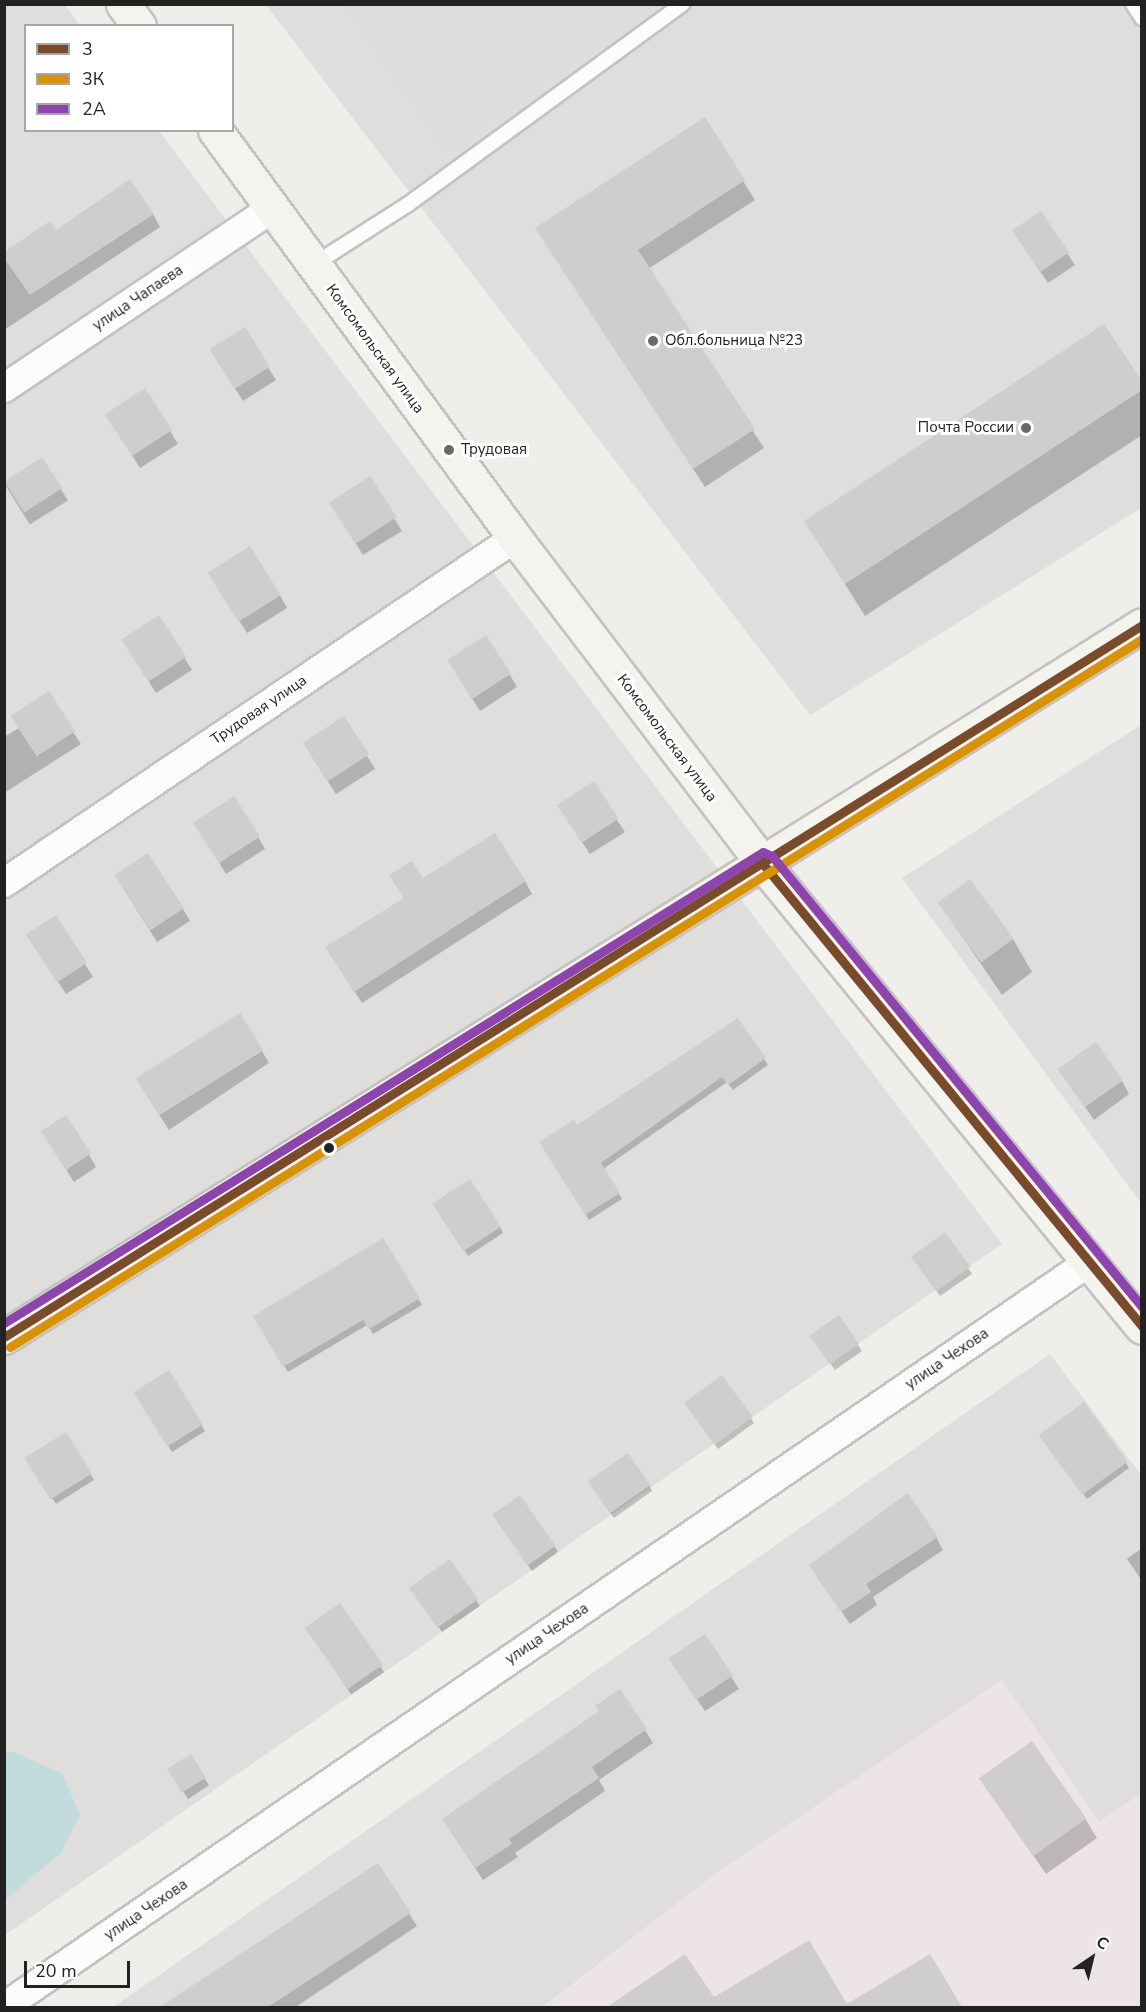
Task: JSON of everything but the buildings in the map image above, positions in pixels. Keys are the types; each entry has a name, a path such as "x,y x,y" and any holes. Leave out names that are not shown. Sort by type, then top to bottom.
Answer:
{"street":[{"path":"123,4 137,24"},
{"name":"Комсомольская улица","path":"216,132 515,538 763,864 1142,1328"},
{"name":"улица Чапаева","path":"4,388 272,208"},
{"name":"Трудовая улица","path":"4,882 515,538"},
{"path":"4,1337 1142,625"},
{"name":"улица Чехова","path":"4,2007 1089,1262"}],"lane":[{"path":"313,265 407,205 683,4"},
{"path":"1132,4 1142,18"}],"shaded area":[{"path":"64,4 79,24 24,24 24,132 160,132 1002,1244 5,1935 4,5"},
{"path":"266,5 1141,5 1141,508 810,715"},
{"path":"343,5 661,5 446,153"},
{"path":"1141,725 1141,1203 902,878"},
{"path":"1050,1354 1141,1475 1141,1794 1099,1822 1002,1680 714,1875 543,2007 112,2008"},
{"path":"1002,1680 1099,1822 1141,1794 1141,2007 543,2008 714,1875"}],"water":[{"path":"11,1751 62,1773 80,1815 61,1853 5,1900 4,1753"}],"transit line":[{"name":"3","path":"4,1337 1142,625"},
{"name":"3К","path":"10,1347 1142,639"},
{"name":"2А","path":"4,1323 763,852 772,856 1142,1307"},
{"name":"3","path":"763,864 1142,1326"}],"place":[{"name":"Обл.больница №23","path":"653,341"},
{"name":"Почта России","path":"1026,428"},
{"name":"Трудовая","path":"449,450"}]}
